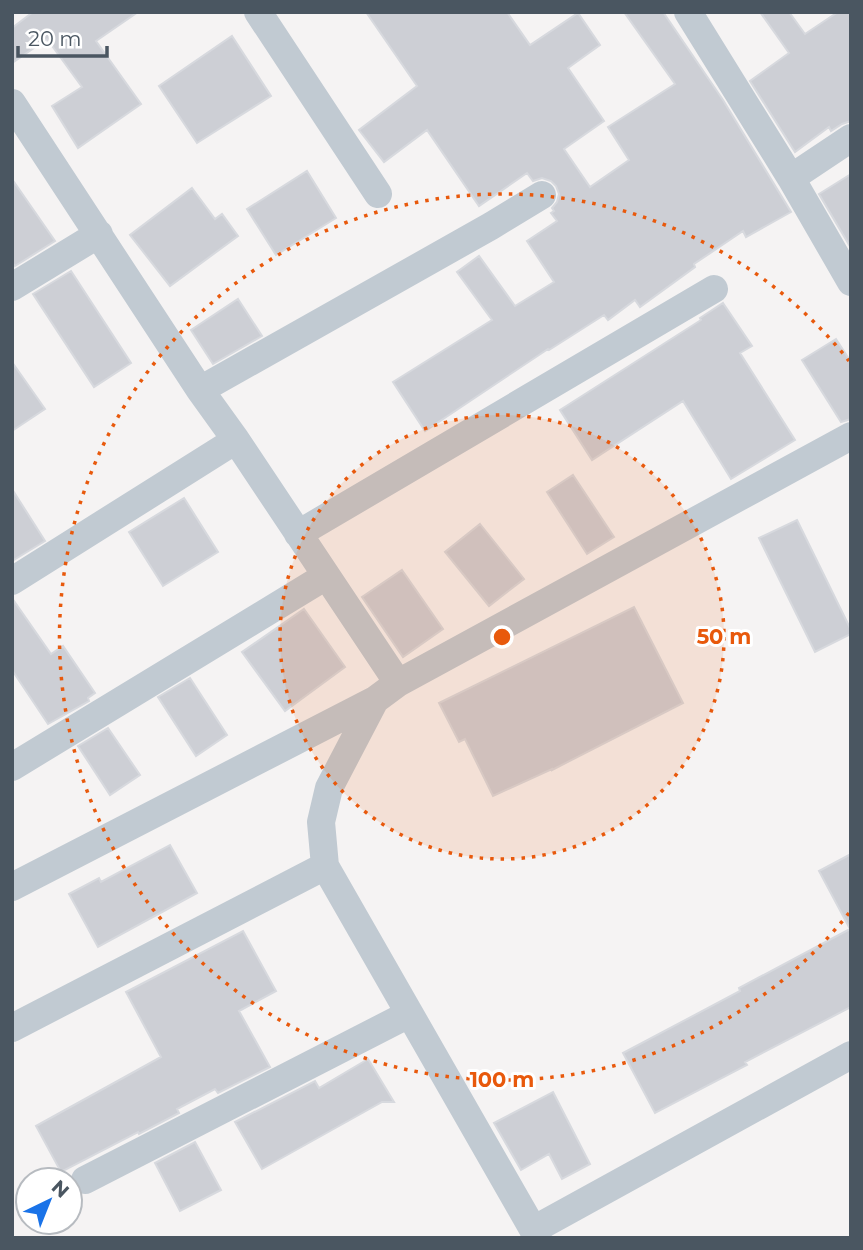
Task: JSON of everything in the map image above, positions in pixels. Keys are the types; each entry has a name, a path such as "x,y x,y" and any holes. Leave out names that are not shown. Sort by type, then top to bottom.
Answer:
{"street":[{"path":"258,12 378,194"},
{"path":"688,12 791,178 851,282"},
{"path":"12,103 398,683"},
{"path":"791,178 851,138"},
{"path":"201,390 542,195"},
{"path":"12,287 99,234"},
{"path":"298,534 714,289"},
{"path":"12,887 375,700 398,683 851,436"},
{"path":"12,581 236,440"},
{"path":"12,767 326,576"},
{"path":"375,700 329,788 321,822 326,866 536,1234 851,1055"},
{"path":"12,1028 326,866"},
{"path":"85,1180 409,1014"}],"building":[{"path":"33,12 138,12 96,41 141,104 78,148 52,106 82,87 47,39 12,63 12,28"},
{"path":"366,12 507,12 530,45 578,13 600,45 568,68 604,121 564,149 590,187 629,160 608,127 675,84 624,12 663,12 723,100 791,212 746,237 743,231 694,264 695,267 640,307 635,300 608,320 604,315 425,431 393,382 492,320 457,272 479,256 515,306 554,282 527,241 557,221 551,213 559,194 551,181 542,178 533,181 527,173 479,206 427,130 384,162 359,130 417,86"},
{"path":"760,12 789,12 805,34 838,12 851,12 851,121 831,131 829,127 795,152 750,81 789,53"},
{"path":"232,36 271,96 197,143 159,86"},
{"path":"307,171 336,218 276,255 247,209"},
{"path":"851,174 851,248 819,194"},
{"path":"12,179 55,241 15,266 12,262"},
{"path":"192,188 215,219 222,214 238,236 170,286 130,235"},
{"path":"71,271 131,363 94,387 33,294"},
{"path":"238,299 262,336 213,364 191,330"},
{"path":"723,303 752,346 740,353 795,440 731,479 683,401 592,460 560,410 701,320 700,318"},
{"path":"836,339 851,362 851,419 841,422 802,360"},
{"path":"12,362 45,409 12,431"},
{"path":"573,475 614,537 587,554 547,492"},
{"path":"12,489 45,541 12,561"},
{"path":"184,498 218,552 163,586 129,532"},
{"path":"797,520 851,630 851,634 815,652 759,538"},
{"path":"480,524 524,579 489,606 445,552"},
{"path":"402,570 443,629 403,657 362,597"},
{"path":"12,598 51,654 63,646 95,693 88,698 89,701 48,724 12,670"},
{"path":"634,607 683,703 552,770 493,796 465,739 459,742 439,703"},
{"path":"304,609 345,667 285,711 242,652"},
{"path":"190,678 227,735 196,756 158,697"},
{"path":"108,728 140,775 110,795 78,746"},
{"path":"170,845 197,893 98,947 69,894 99,878 101,882"},
{"path":"851,854 851,1007 655,1113 623,1053 850,929 819,871"},
{"path":"243,931 276,991 239,1011 270,1067 218,1093 215,1089 177,1109 179,1113 73,1166 58,1166 36,1126 161,1057 126,992"},
{"path":"368,1059 394,1102 382,1102 262,1169 235,1122 315,1081 319,1088"},
{"path":"553,1092 590,1164 562,1179 549,1154 521,1170 494,1123"},
{"path":"195,1142 221,1190 180,1211 155,1163"}]}
